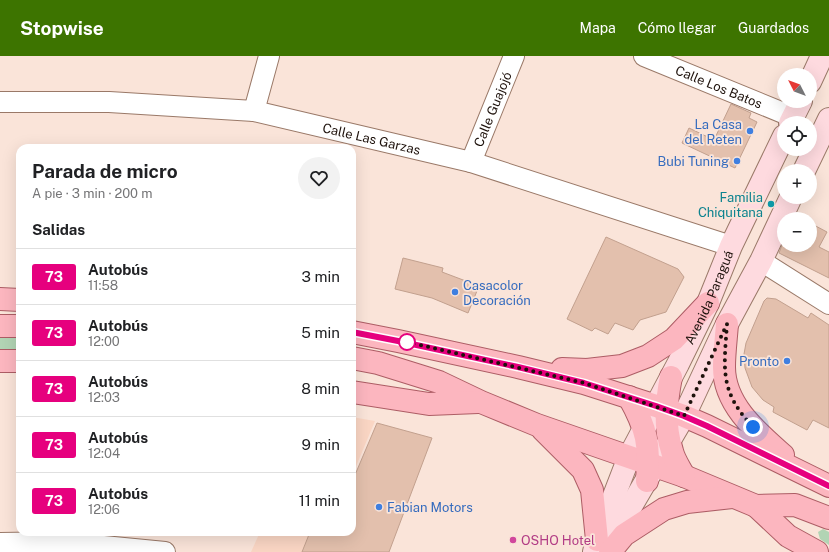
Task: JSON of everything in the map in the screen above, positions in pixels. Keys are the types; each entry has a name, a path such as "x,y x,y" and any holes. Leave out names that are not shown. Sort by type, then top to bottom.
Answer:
{"main road":[{"path":"816,68 822,56"},
{"path":"807,164 829,119"},
{"name":"Avenida Paraguá","path":"645,467 669,441 671,377 708,303 731,246 777,150"},
{"name":"Avenida Paraguá","path":"645,467 644,428 669,410 727,324 761,261 788,204"},
{"path":"0,299 16,300"},
{"path":"518,367 587,370 622,366 648,356 674,339 708,303"},
{"path":"727,324 724,369 731,397 745,418 761,436 806,476"},
{"path":"0,326 16,326"},
{"path":"356,333 518,367 584,383 629,397 669,410 829,486"},
{"path":"356,359 378,363 439,382 481,402 537,425 645,467 684,476 756,506 788,536 817,552"},
{"path":"0,361 16,361"},
{"path":"356,393 429,404 481,402"},
{"path":"629,397 644,428"},
{"path":"537,425 583,470 592,490 602,549"},
{"path":"669,441 672,452 684,476"},
{"path":"602,549 645,467"},
{"path":"602,549 645,467"},
{"path":"602,549 664,508 687,502 734,497"},
{"path":"756,506 795,505 829,518"}],"street":[{"path":"254,111 269,56"},
{"name":"Calle Guajojó","path":"471,162 514,56"},
{"name":"Calle Los Batos","path":"644,56 785,116"},
{"name":"Calle Las Garzas","path":"0,102 109,102 254,111 471,162 731,246"},
{"path":"761,261 829,304"},
{"path":"0,544 62,542 165,552"}],"shaded area":[{"path":"356,418 375,421 356,466"},
{"path":"258,536 326,536 319,552 251,552"}],"green space":[{"path":"0,334 16,334 16,351 0,351"},
{"path":"823,529 829,532 829,545 820,539 818,532"}],"building":[{"path":"731,104 751,113 749,118 757,122 735,168 682,143 689,128 714,140"},
{"path":"817,227 827,232 819,247 829,252 829,278 779,253 817,252"},
{"path":"606,237 678,269 684,277 666,312 640,320 633,330 615,323 608,334 595,328 592,331 567,319"},
{"path":"403,258 443,268 442,272 479,286 468,313 432,298 395,289"},
{"name":"Pronto","path":"767,298 776,299 808,318 811,313 829,325 829,428 813,420 807,430 773,412 774,407 763,400 752,387 745,368 744,354 746,343 764,301"},
{"name":"Fabian Motors","path":"377,423 432,438 389,552 302,552 308,536 356,536 356,473"}],"bus line":[{"name":"73","path":"356,333 518,367 584,383 656,406 707,426 829,486"}],"place":[{"name":"La Casa del Reten","path":"750,131"},
{"name":"Bubi Tuning","path":"737,161"},
{"name":"Familia Chiquitana","path":"771,204"},
{"name":"Casacolor Decoración","path":"455,292"},
{"name":"Pronto","path":"787,361"},
{"name":"Fabian Motors","path":"379,507"},
{"name":"OSHO Hotel","path":"513,540"}],"route":[{"path":"407,342 584,383 684,416 727,324 724,369 728,387 731,397 753,427"}]}
